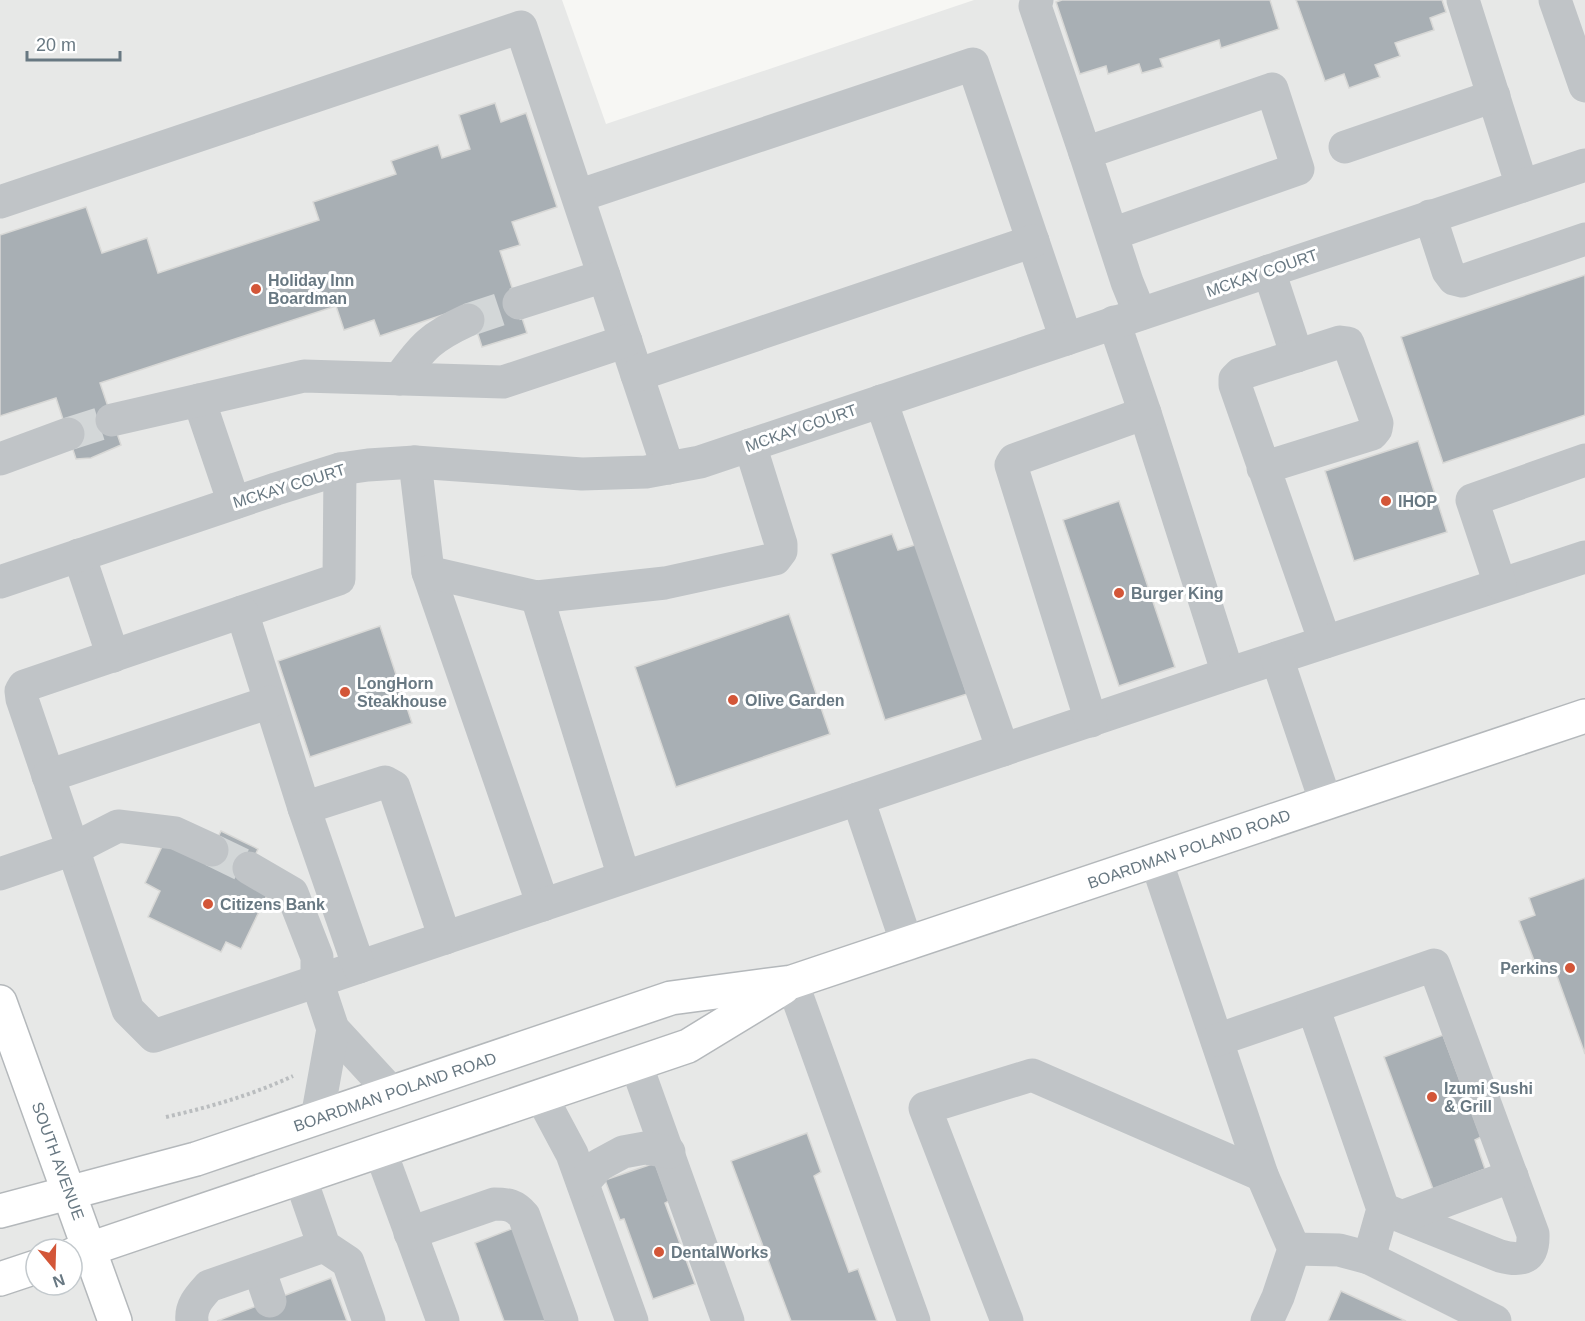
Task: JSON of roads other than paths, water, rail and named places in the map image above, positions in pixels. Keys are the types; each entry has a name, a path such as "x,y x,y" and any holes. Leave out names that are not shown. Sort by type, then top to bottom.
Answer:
{"main road":[{"name":"BOARDMAN POLAND ROAD","path":"0,1211 196,1160 671,998 792,982 1585,716"},
{"name":"BOARDMAN POLAND ROAD","path":"84,1251 688,1046 792,982"},
{"name":"SOUTH AVENUE","path":"0,1002 69,1193 77,1237"},
{"name":"SOUTH AVENUE","path":"84,1260 115,1321"},
{"path":"0,1279 24,1271"}],"street":[{"path":"1037,0 1035,6 1112,234 1145,413 1228,675"},
{"path":"1463,0 1522,186"},
{"path":"1555,0 1582,70"},
{"path":"0,202 516,13 668,468"},
{"path":"578,196 973,64 1066,339"},
{"path":"1085,153 1272,89 1298,169 1112,234"},
{"path":"1346,147 1494,96"},
{"name":"MCKAY COURT","path":"0,582 340,469 415,462 582,474 646,472 699,462 1585,165"},
{"path":"1430,216 1448,271 1454,279 1462,281 1585,239"},
{"path":"637,375 1033,242"},
{"path":"1269,271 1296,356"},
{"path":"519,303 604,276"},
{"path":"399,379 418,351 440,333 468,320"},
{"path":"112,420 304,376 503,382 626,341"},
{"path":"1263,468 1372,434 1376,429 1377,423 1348,343 1341,342 1296,356 1240,374 1235,379 1235,385 1263,468 1325,642"},
{"path":"199,400 234,503"},
{"path":"881,401 1003,750"},
{"path":"1091,721 1011,465 1014,460 1145,413"},
{"path":"0,459 68,434"},
{"path":"428,572 537,597 665,583 774,559 781,551 781,544 750,445"},
{"path":"1500,584 1472,500 1585,460"},
{"path":"415,462 428,572 543,905"},
{"path":"340,469 339,579 24,686 21,691 128,1010 154,1036 1277,658 1585,557"},
{"path":"79,555 113,656"},
{"path":"537,597 624,878"},
{"path":"242,612 304,808 359,967"},
{"path":"1277,658 1326,803"},
{"path":"48,776 270,702"},
{"path":"304,808 385,782 394,787 445,938"},
{"path":"858,799 908,944"},
{"path":"0,874 73,849 118,826 175,833 212,850"},
{"path":"1155,860 1262,1175 1294,1249 1278,1297 1266,1321"},
{"path":"249,868 292,893 316,957 317,981 331,1043 317,1118"},
{"path":"1216,1040 1434,965 1533,1234 1534,1247 1527,1256 1514,1260 1500,1256 1394,1212 1313,1007"},
{"path":"792,982 914,1321"},
{"path":"331,1043 392,1093"},
{"path":"636,1064 728,1321"},
{"path":"1007,1321 925,1108 1032,1075 1262,1175"},
{"path":"542,1096 572,1154 584,1183 631,1319"},
{"path":"584,1183 599,1165 623,1152 645,1148 669,1152"},
{"path":"380,1150 443,1321"},
{"path":"1369,1258 1394,1212 1512,1176"},
{"path":"300,1177 324,1246 348,1262 369,1321"},
{"path":"410,1233 494,1204 517,1207 524,1216 562,1321"},
{"path":"192,1321 191,1313 197,1299 209,1286 324,1246"},
{"path":"1294,1249 1339,1250 1369,1258 1495,1321"},
{"path":"259,1269 270,1301"}],"tunnel":[{"path":"468,320 519,303"},
{"path":"68,434 112,420"},
{"path":"212,850 249,868"}],"place":[{"name":"Holiday Inn Boardman","path":"256,289"},
{"name":"IHOP","path":"1386,501"},
{"name":"Burger King","path":"1119,593"},
{"name":"LongHorn Steakhouse","path":"345,692"},
{"name":"Olive Garden","path":"733,700"},
{"name":"Citizens Bank","path":"208,904"},
{"name":"Perkins","path":"1570,968"},
{"name":"Izumi Sushi & Grill","path":"1432,1097"},
{"name":"DentalWorks","path":"659,1252"}]}
